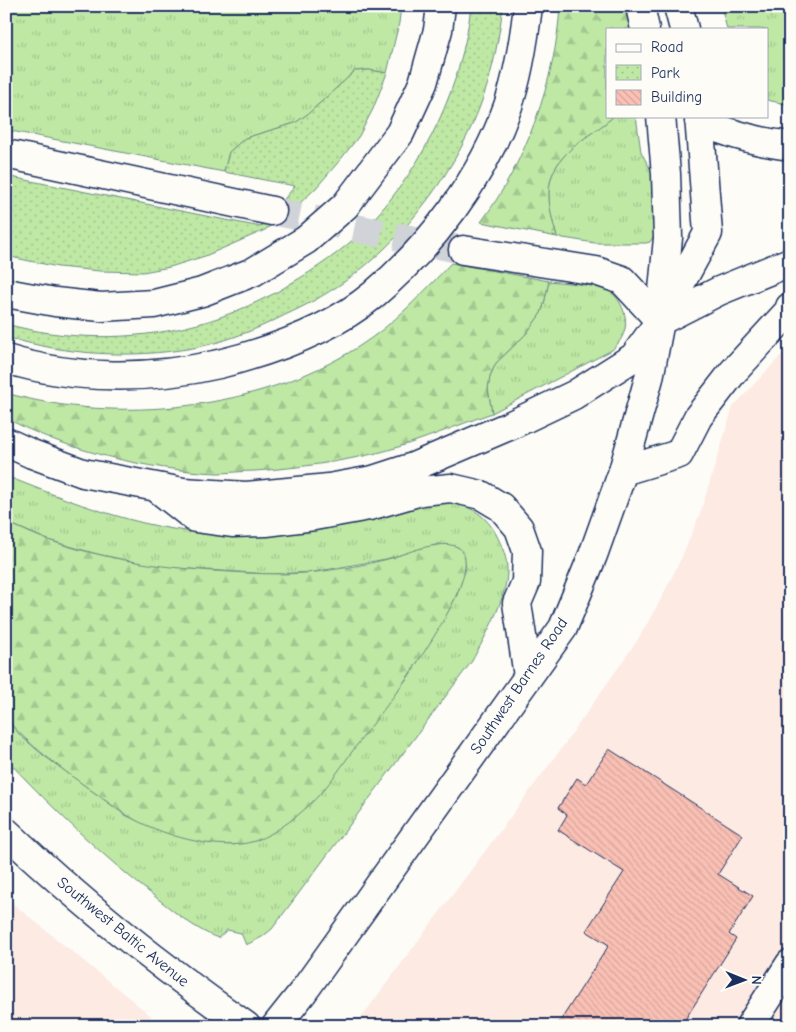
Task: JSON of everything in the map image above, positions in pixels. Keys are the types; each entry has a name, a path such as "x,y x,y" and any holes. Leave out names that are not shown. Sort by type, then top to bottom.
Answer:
{"main road":[{"path":"6,293 55,302 101,307 154,304 202,292 254,272 306,240 345,206 400,133 423,83 438,30 441,6"},
{"path":"6,359 31,367 83,374 134,375 189,371 242,358 290,342 337,319 372,296 406,264 439,228 491,148 508,105 518,69 528,6"},
{"path":"640,6 645,28"},
{"path":"678,6 684,28"},
{"path":"660,321 668,238 666,174 661,118"},
{"path":"6,442 83,473 182,492 246,496 328,488 373,480 413,467 509,426 574,395 634,357 660,321 708,233 699,119"},
{"path":"699,119 727,133 769,144 790,146"},
{"path":"6,154 272,211"},
{"path":"463,250 596,271 622,280 660,321"},
{"path":"660,321 718,291 790,262"},
{"path":"623,471 679,454 698,417 733,372 790,308"},
{"name":"Southwest Barnes Road","path":"276,1026 303,992 562,628 593,555 623,471 649,378 660,321"},
{"path":"156,487 195,518 232,523 266,522 314,516 368,506 421,491 451,488 481,495 501,506 519,528 527,550 526,582 517,603 528,676"},
{"name":"Southwest Baltic Avenue","path":"6,832 111,926 201,995 246,1026"},
{"path":"750,1026 790,964"}],"shaded area":[{"path":"790,346 790,1026 355,1026 564,745 637,641 681,559 700,514 733,407"},
{"path":"6,898 150,1015 154,1026 6,1026"}],"green space":[{"path":"15,6 401,6 399,23 387,73 369,70 355,71 309,113 295,123 245,138 229,152 224,172 6,130 6,22"},
{"path":"471,6 503,6 491,73 474,122 446,174 409,223 367,265 344,282 307,304 263,326 229,339 193,348 146,353 99,353 52,348 6,337 6,324 51,333 98,337 145,334 190,326 229,314 271,295 328,259 355,238 371,222 409,175 424,149 450,94 466,36"},
{"path":"560,6 624,6 630,28 606,28 606,118 612,118 572,148 555,169 550,181 550,206 557,237 481,222 511,174 536,120 545,92 557,34"},
{"path":"721,6 790,6 790,105 768,100 768,28 727,28"},
{"path":"369,70 387,73 373,109 359,136 316,188 298,205 265,230 205,256 170,267 143,272 100,271 58,267 6,256 6,176 261,227 295,186 224,172 229,152 245,138 295,123 309,113 355,71"},
{"path":"612,118 636,118 641,152 654,176 655,234 650,242 595,243 557,237 550,206 550,181 555,169 572,148"},
{"path":"451,263 549,281 541,313 526,334 496,363 490,376 488,389 492,413 423,439 366,456 334,462 271,470 217,473 163,468 109,457 55,440 6,418 6,393 49,403 94,408 140,409 187,406 233,398 277,385 319,368 371,338 407,308"},
{"path":"549,281 591,286 610,292 619,301 625,314 624,333 612,350 492,413 488,389 490,376 496,363 526,334 541,313"},
{"path":"6,476 97,510 127,519 190,532 254,534 309,530 341,525 440,502 449,502 473,510 485,519 496,534 507,563 506,584 494,618 472,661 272,929 262,937 246,945 241,933 227,930 218,938 210,935 179,915 98,849 60,814 6,759 6,719 21,736 43,755 125,815 174,835 209,843 254,841 296,817 409,676 457,595 466,568 463,553 458,547 439,544 386,559 314,572 270,574 158,567 97,554 48,540 6,522"},
{"path":"6,522 48,540 93,553 161,566 208,571 274,574 316,572 370,563 424,547 443,544 459,548 465,562 460,585 447,613 429,644 388,704 335,776 313,802 272,833 255,841 224,845 188,840 154,828 125,814 45,755 6,719"}],"building":[{"path":"609,749 743,835 718,874 753,896 729,934 736,939 681,1026 557,1026 609,945 586,931 624,872 558,830 567,815 558,808 577,778 586,784"}],"tunnel":[{"path":"272,211 463,250"}]}
